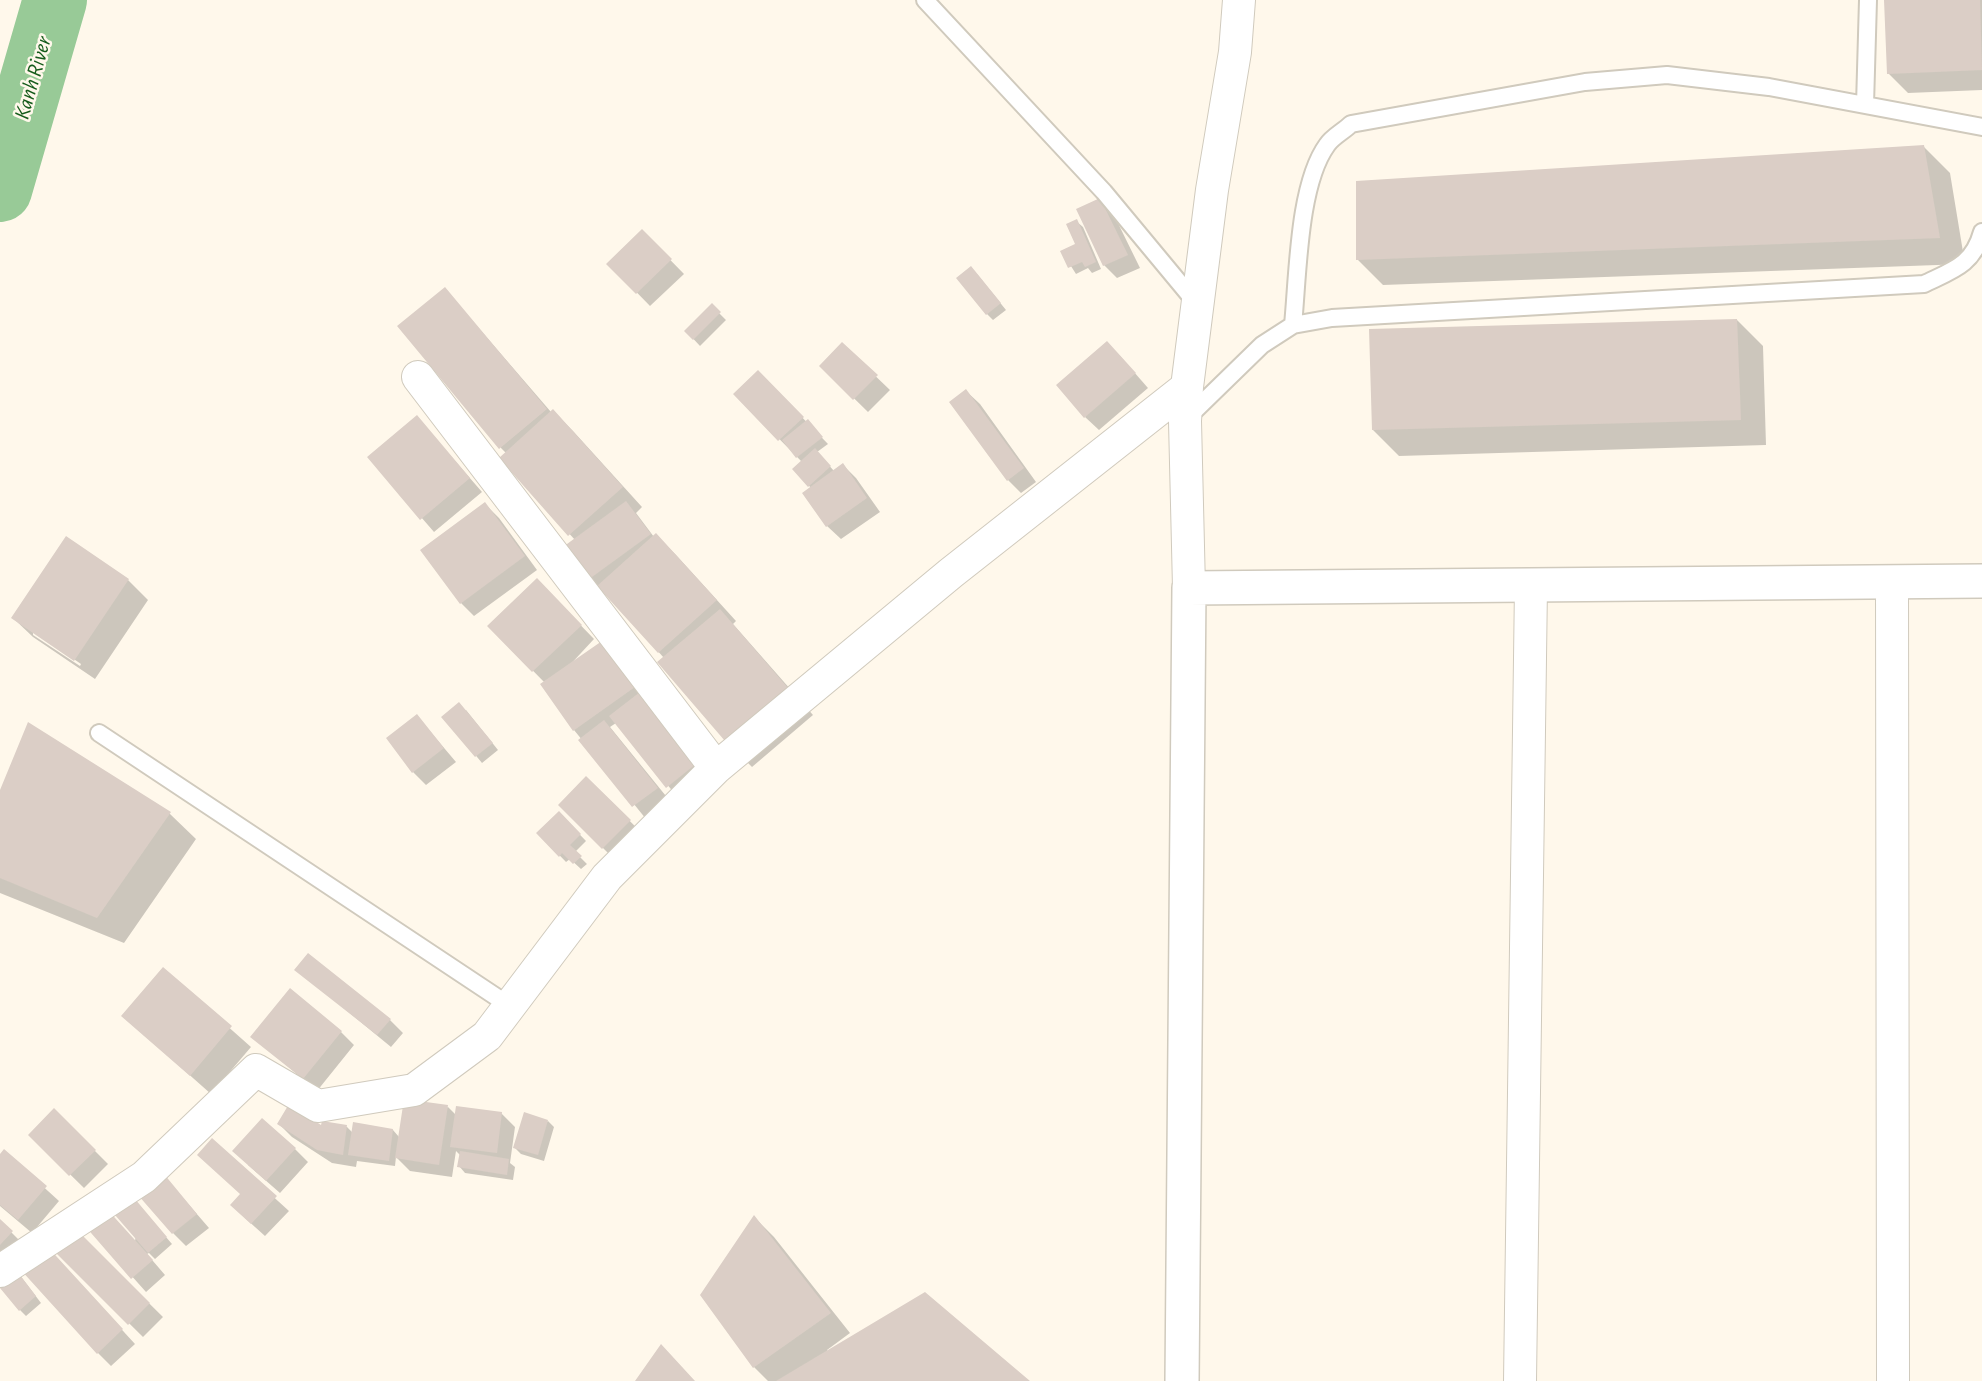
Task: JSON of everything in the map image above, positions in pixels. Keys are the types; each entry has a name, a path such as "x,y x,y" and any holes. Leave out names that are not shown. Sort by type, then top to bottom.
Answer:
{"street":[{"path":"1182,1381 1189,588 1185,420 1197,305 1212,190 1235,52 1239,0"},
{"path":"418,377 716,768"},
{"path":"0,1271 144,1177 256,1070 318,1106 414,1090 487,1036 607,877 716,768 951,573 1187,387"},
{"path":"1189,588 1982,580"},
{"path":"1892,582 1893,1381"},
{"path":"1520,1381 1531,586"}],"lane":[{"path":"925,0 1104,192 1197,305"},
{"path":"1865,105 1868,0"},
{"path":"1293,325 1304,215 1312,177 1327,145 1351,124 1585,82 1667,75 1769,87 1982,127"},
{"path":"1185,420 1262,345 1293,325 1332,318 1924,284 1955,269 1977,250 1982,232"},
{"path":"99,733 510,1006"}],"building":[{"path":"1884,0 1980,0 1982,70 1887,74"},
{"path":"1924,145 1940,238 1356,260 1356,181"},
{"path":"1100,198 1128,255 1103,266 1076,209"},
{"path":"1077,219 1096,262 1085,267 1082,262 1068,268 1060,251 1075,244 1066,224"},
{"path":"642,229 672,259 636,294 606,264"},
{"path":"971,266 1001,303 986,315 956,278"},
{"path":"445,287 547,409 499,449 397,326"},
{"path":"712,303 721,312 693,340 684,331"},
{"path":"1737,319 1741,420 1372,430 1369,329"},
{"path":"1107,341 1136,373 1084,418 1056,385"},
{"path":"842,342 878,375 853,400 819,366"},
{"path":"758,370 804,417 778,441 733,394"},
{"path":"966,389 1024,468 1007,481 949,402"},
{"path":"553,409 623,487 568,536 499,458"},
{"path":"417,415 470,478 420,520 367,457"},
{"path":"808,419 823,437 796,458 782,440"},
{"path":"815,448 831,466 808,487 792,469"},
{"path":"843,463 867,498 826,527 802,493"},
{"path":"626,501 651,534 581,585 556,552"},
{"path":"485,502 525,556 460,604 420,550"},
{"path":"656,533 717,600 658,653 597,586"},
{"path":"66,536 129,579 74,661 11,618"},
{"path":"537,578 582,625 532,672 487,626"},
{"path":"720,609 794,695 731,748 657,662"},
{"path":"602,641 635,687 573,731 540,684"},
{"path":"640,692 696,764 666,788 609,716"},
{"path":"459,702 493,743 475,757 441,717"},
{"path":"417,714 444,748 412,773 386,738"},
{"path":"604,720 658,788 632,807 578,740"},
{"path":"28,722 171,812 97,918 0,878 0,790"},
{"path":"586,776 631,820 602,849 558,805"},
{"path":"559,811 581,834 570,845 582,856 573,864 562,853 559,857 536,833"},
{"path":"308,953 391,1019 377,1035 294,970"},
{"path":"163,967 232,1026 190,1076 121,1016"},
{"path":"290,988 342,1031 303,1079 250,1037"},
{"path":"404,1099 448,1105 439,1165 395,1158"},
{"path":"289,1104 321,1125 322,1121 347,1125 343,1155 317,1150 277,1124"},
{"path":"456,1106 502,1112 497,1153 450,1147"},
{"path":"54,1108 96,1150 69,1176 28,1135"},
{"path":"524,1112 548,1120 538,1155 513,1148"},
{"path":"262,1118 296,1148 266,1181 232,1151"},
{"path":"353,1122 393,1129 389,1161 348,1155"},
{"path":"212,1138 277,1196 251,1224 230,1205 240,1194 197,1155"},
{"path":"4,1149 47,1186 18,1220 0,1205 0,1154"},
{"path":"460,1151 509,1159 507,1175 457,1167"},
{"path":"164,1174 197,1214 172,1234 138,1195"},
{"path":"135,1199 167,1237 148,1253 115,1215"},
{"path":"106,1208 153,1260 131,1279 85,1226"},
{"path":"754,1215 831,1313 753,1368 700,1295"},
{"path":"0,1219 13,1231 0,1245"},
{"path":"76,1229 150,1303 128,1325 54,1251"},
{"path":"46,1245 123,1329 97,1354 20,1269"},
{"path":"13,1266 36,1296 19,1311 0,1288 0,1275"},
{"path":"925,1292 1030,1381 776,1381"},
{"path":"661,1344 695,1381 635,1381"}],"waterway":[{"name":"Kanh River","path":"0,190 55,0"}]}
